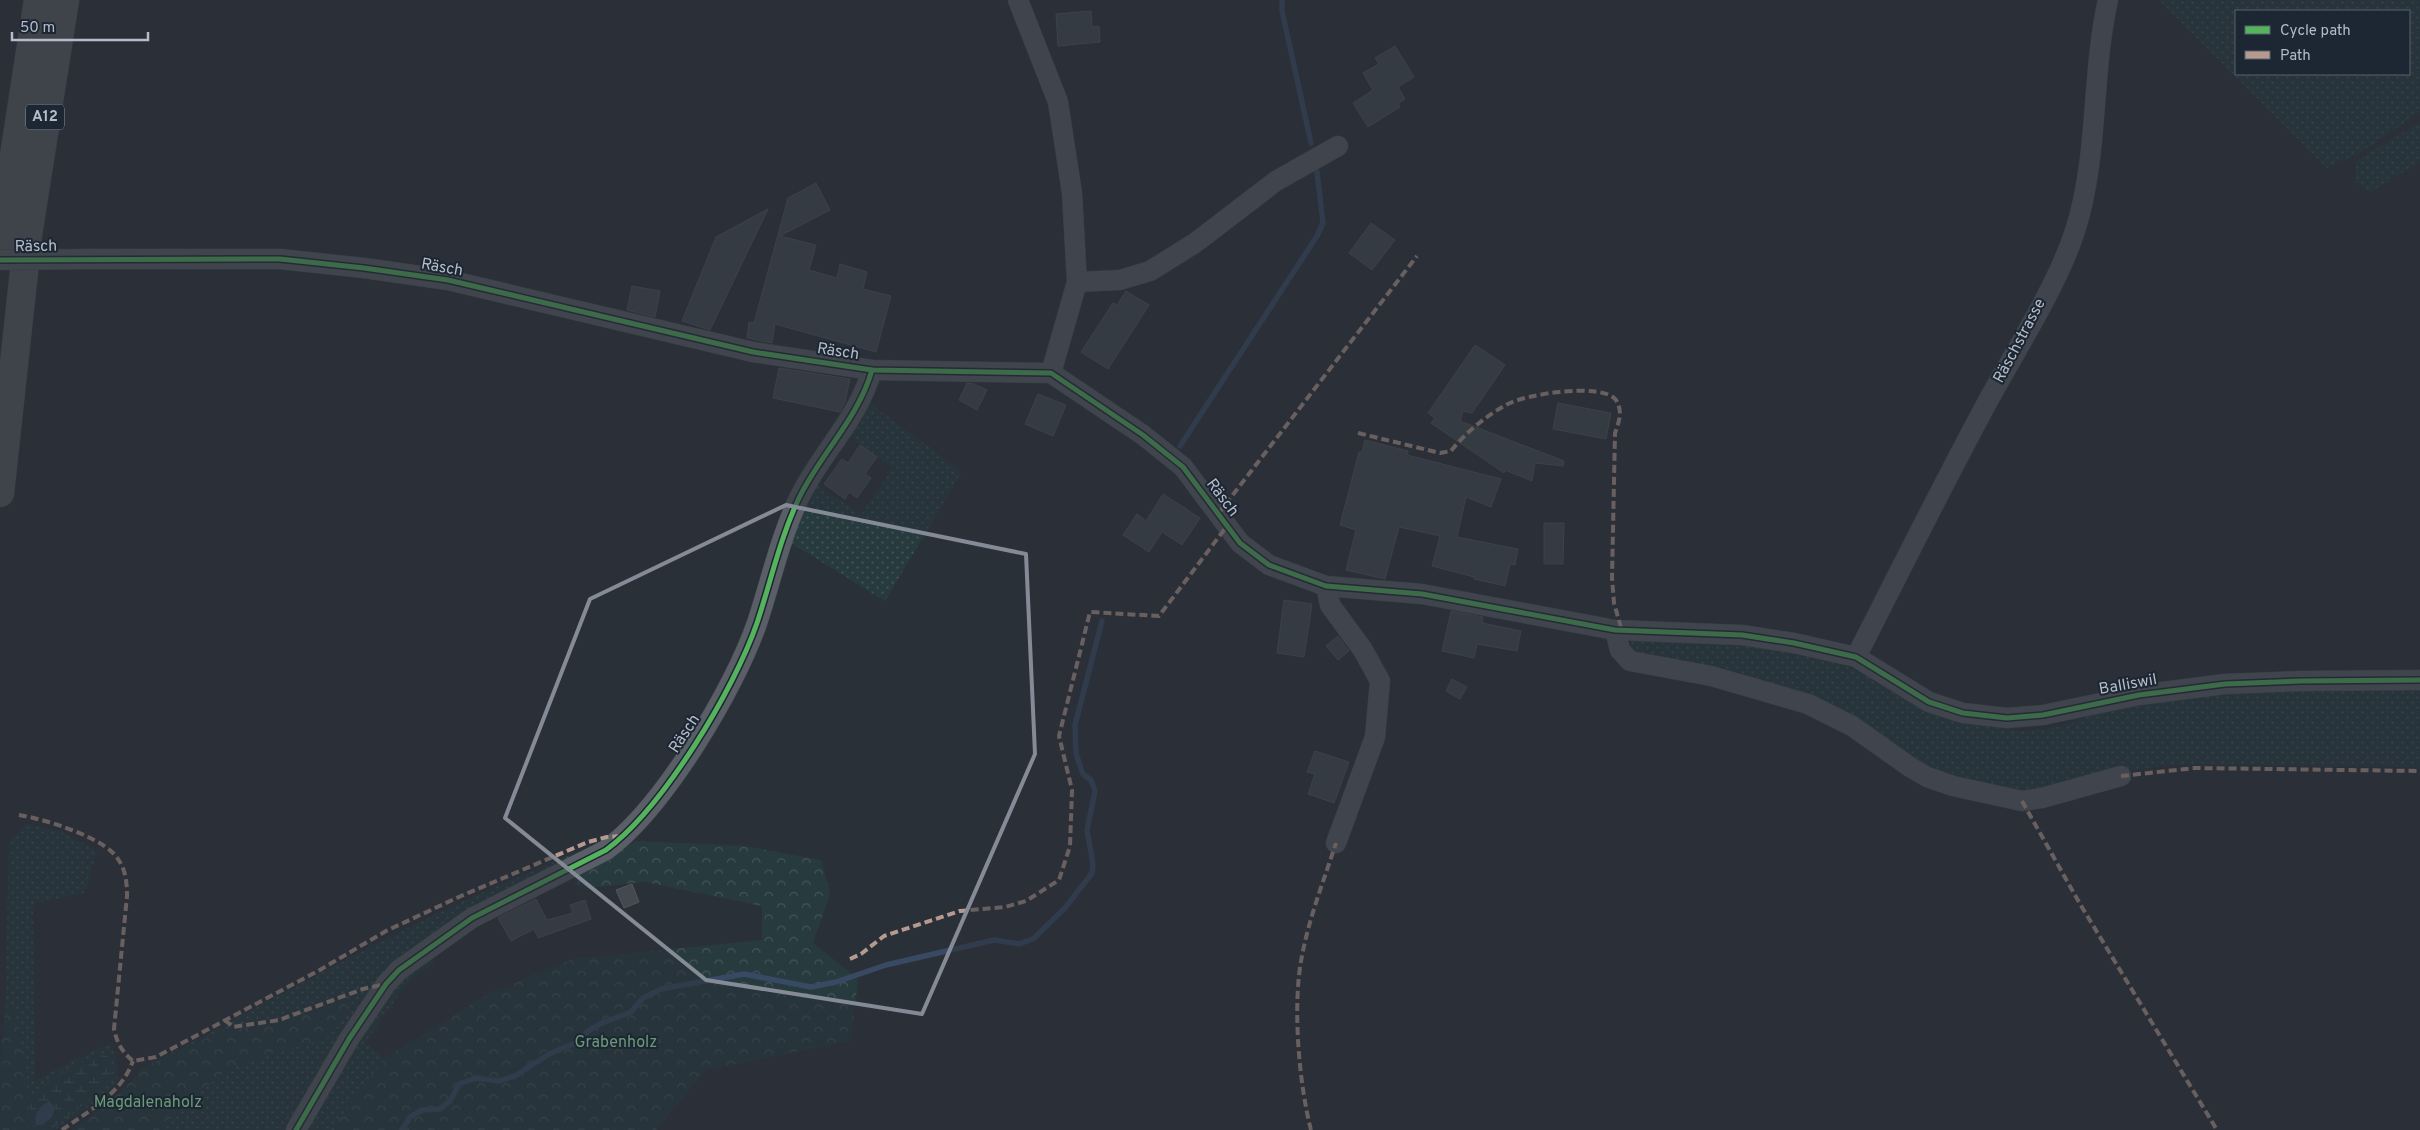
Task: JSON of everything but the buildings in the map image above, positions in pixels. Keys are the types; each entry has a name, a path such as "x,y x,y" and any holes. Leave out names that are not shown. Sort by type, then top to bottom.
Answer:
{"highway":[{"name":"A12","path":"0,247 38,0"},
{"name":"A12","path":"0,493 28,235 65,0"}],"street":[{"path":"1018,0 1058,102 1072,193 1077,282 1051,373"},
{"name":"Räschstrasse","path":"1856,657 1948,474 2055,276 2074,232 2086,187 2099,54 2108,0"},
{"path":"1077,282 1120,280 1150,272 1195,243 1276,181 1338,146"},
{"name":"Räsch","path":"0,260 88,258 280,259 364,268 448,280 753,352 872,370 1051,373 1143,435 1182,467 1240,543 1269,565 1326,586 1422,594 1615,630"},
{"name":"Räsch","path":"296,1130 349,1039 386,984 399,970 472,918 606,850 626,836 669,781 712,717 731,681 756,624 779,547 796,504 809,480 851,419 872,370"},
{"path":"1326,586 1330,605 1363,650 1380,680 1375,737 1336,843"},
{"path":"1615,630 1620,650 1630,662 1711,676 1808,704 1852,726 1927,777 1953,786 2022,800 2042,798 2121,776"},
{"name":"Balliswil","path":"1615,630 1742,636 1794,643 1856,657 1929,702 1963,713 2007,718 2043,715 2138,695 2225,684 2420,680"}],"highlighted area":[{"path":"786,505 1026,554 1035,754 922,1014 706,980 505,818 590,599"}],"green space":[{"path":"2159,0 2420,0 2420,112 2359,154 2327,168"},
{"path":"2420,122 2420,162 2371,192 2355,184 2356,161"},
{"path":"862,397 962,472 885,601 783,538 809,480 861,514 893,468 842,432"},
{"path":"1638,639 1724,642 1787,650 1829,660 1858,671 1928,710 1961,721 2022,731 2047,729 2072,723 2102,710 2229,690 2420,686 2420,767 2172,765 2118,772 2027,795 1938,776 1840,714 1639,659 1627,647 1631,642"},
{"path":"25,823 60,831 97,851 85,893 33,904 35,1080 111,1042 116,1059 118,1082 103,1097 54,1130 28,1130 28,1084 5,1009 9,843"},
{"name":"Grabenholz","path":"637,841 745,846 821,860 830,894 813,943 858,979 851,1041 706,1070 656,1130 331,1130 385,1058 490,993 573,959 762,940 762,906 645,882 579,889 572,872"},
{"path":"606,842 388,965 381,975 375,990 290,1130 163,1130 176,1108 234,1066 327,1038 346,1000 280,1023 222,1031 146,1066 320,973 452,906 565,857"},
{"path":"429,955 433,963 407,983 365,1044 385,1058 331,1130 303,1130 353,1042 403,976"},
{"name":"Magdalenaholz","path":"346,1000 345,1017 327,1038 234,1066 177,1108 163,1130 71,1130 107,1105 146,1066 222,1031 280,1023"},
{"path":"13,1005 15,1010 28,1084 28,1130 0,1130 0,1064 5,1009"},
{"path":"98,1054 109,1057 112,1079 100,1092 50,1130 37,1130 31,1117 31,1104 38,1093 61,1074"}],"water":[{"path":"49,1101 55,1107 52,1117 43,1125 36,1125 35,1121 38,1111"}],"waterway":[{"path":"1282,0 1282,11 1311,143"},
{"path":"1180,446 1317,236 1323,223 1317,172"},
{"path":"402,1130 410,1117 422,1110 440,1109 450,1101 459,1084 476,1078 499,1081 515,1076 549,1054 575,1043 588,1031 602,1023 631,1012 643,998 661,989 744,974 811,987 836,982 886,965 994,940 1019,944 1033,939 1065,908 1092,873 1093,864 1087,830 1095,791 1091,780 1083,774 1076,754 1075,725 1102,621"}],"marked path":[{"path":"1218,514 1417,256"},
{"path":"1358,433 1440,453 1451,451 1469,431 1498,409 1515,401 1545,394 1580,391 1596,392 1608,395 1616,400 1620,412 1615,433 1612,578 1614,603 1622,631"},
{"path":"850,959 861,954 884,936 960,911 1005,907 1026,901 1059,880 1070,846 1072,790 1059,736 1090,612 1159,616 1227,526"},
{"path":"2121,776 2195,768 2420,771"},
{"path":"2022,801 2080,904 2217,1130"},
{"path":"19,815 55,824 94,840 113,853 123,868 127,896 114,1029 120,1047 133,1061 156,1057 318,971 386,931 461,896 588,842 607,837 622,836"},
{"path":"1311,1130 1303,1090 1298,1044 1299,975 1317,899 1336,843"},
{"path":"225,1020 233,1027 279,1020 363,989 385,984"},
{"path":"62,1130 113,1092 128,1073 133,1061"}],"cycle path":[{"path":"0,260 280,259 364,268 448,280 753,352 872,370 1051,373 1143,435 1183,467 1240,543 1269,565 1326,586 1422,594 1615,630 1742,635 1794,643 1856,657 1929,702 1963,713 2007,718 2043,715 2139,695 2225,684 2420,680"},
{"path":"296,1130 349,1039 386,984 399,970 472,918 606,850 628,831 673,777 694,746 732,681 757,623 792,513 808,482 858,404 872,370"}]}
